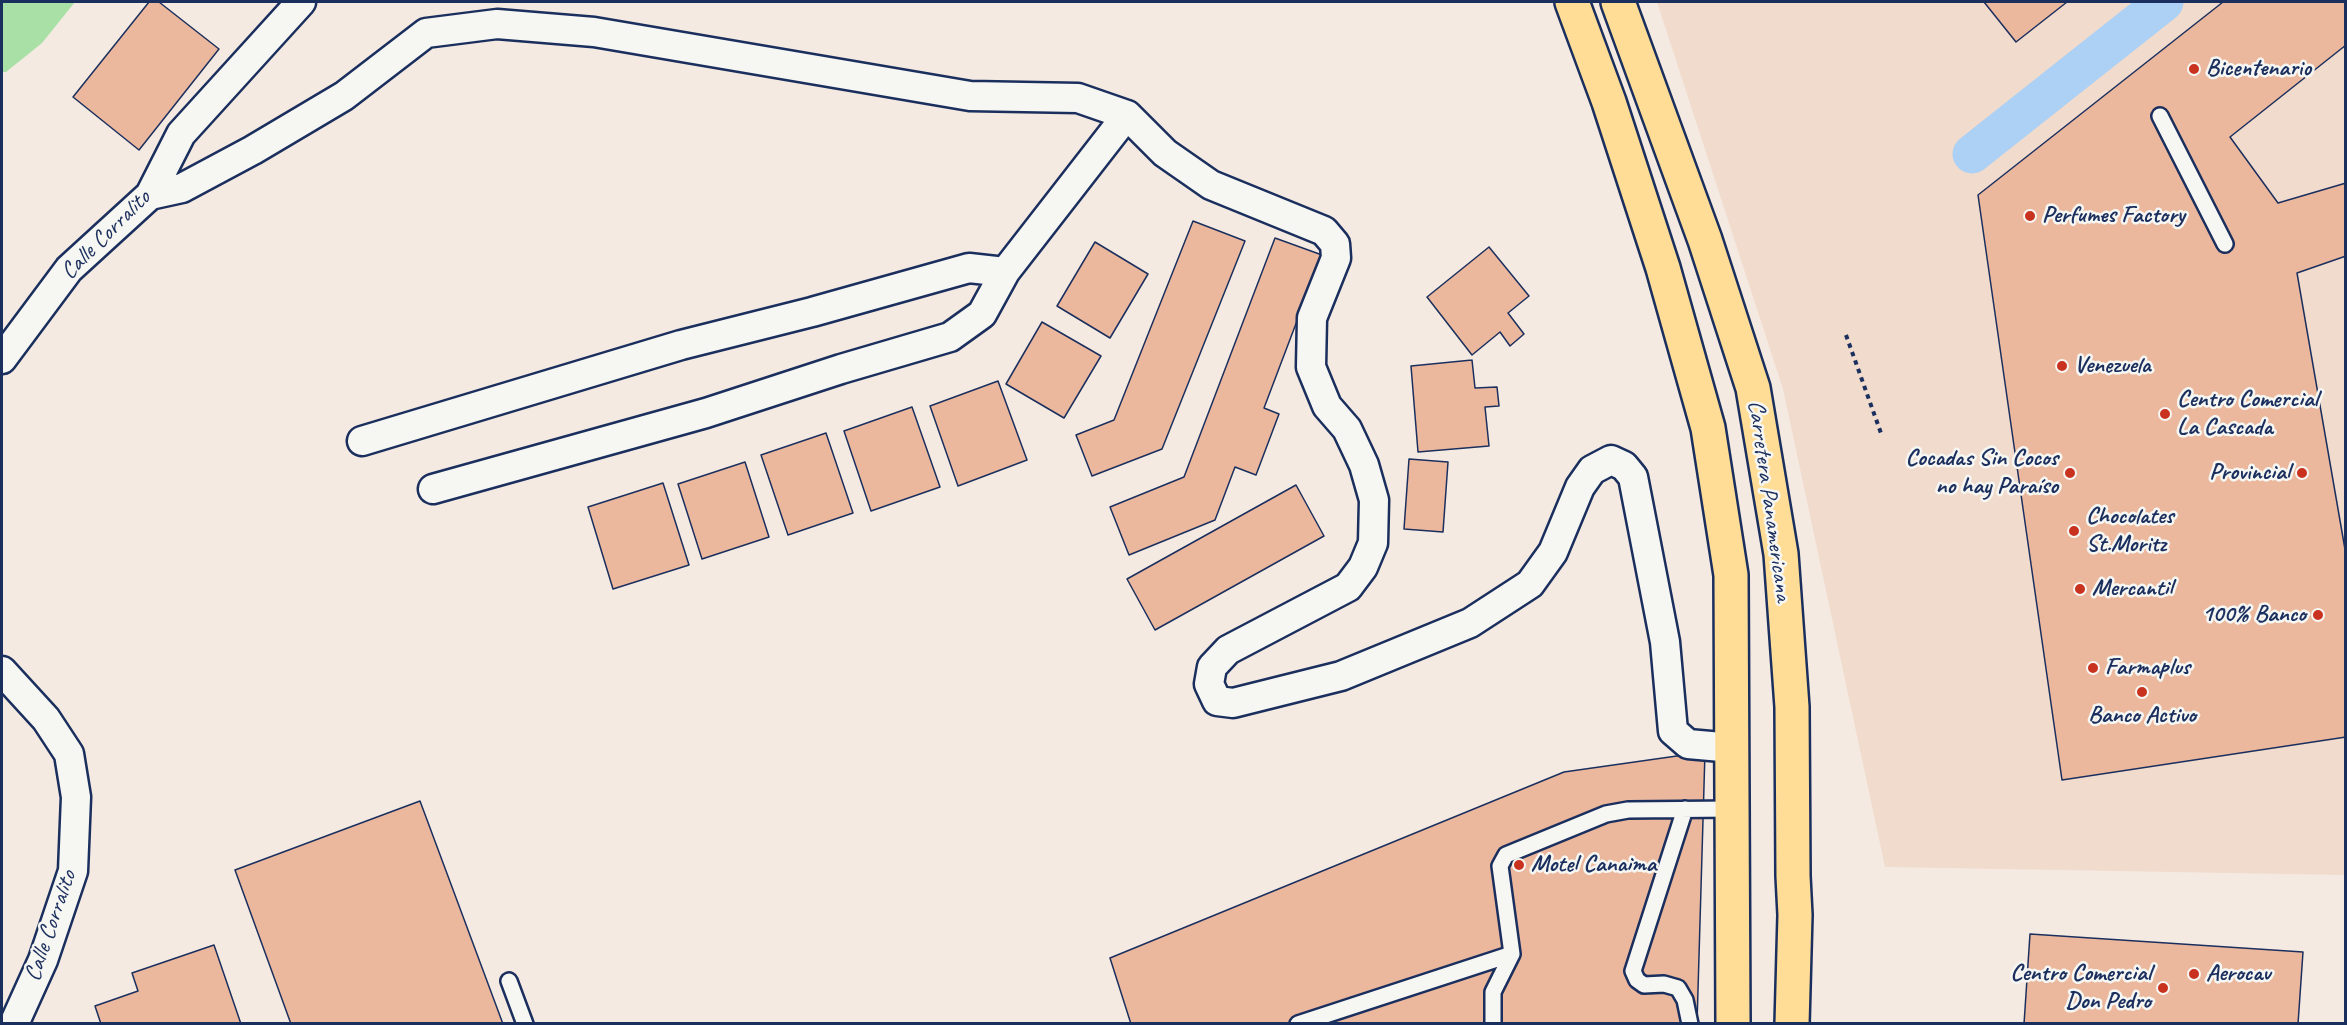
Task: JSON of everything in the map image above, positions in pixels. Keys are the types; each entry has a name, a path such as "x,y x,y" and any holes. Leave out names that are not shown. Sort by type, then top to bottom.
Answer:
{"main road":[{"name":"Carretera Panamericana","path":"1572,2 1609,102 1652,235 1708,428 1731,575 1733,1023"},
{"name":"Carretera Panamericana","path":"1618,2 1706,240 1753,388 1781,554 1792,707 1795,915 1791,1023"}],"street":[{"name":"Calle Corralito","path":"2,359 69,269 150,195 181,134 301,2"},
{"path":"150,195 182,188 253,150 344,96 426,33 497,24 594,32 970,96 1077,98 1127,115 1140,125 1165,153 1211,185 1324,231 1335,244 1336,258 1312,318 1311,367 1327,406 1347,429 1364,465 1374,500 1373,543 1363,567 1348,587 1228,650 1212,667 1209,684 1217,701 1233,703 1341,676 1470,623 1530,584 1553,552 1586,478 1592,470 1611,460 1624,466 1633,477 1665,642 1673,731 1688,744 1733,748"},
{"path":"433,489 706,413 841,369 950,337 982,314 1005,272 1127,115"},
{"path":"362,441 681,345 812,312 969,268 1005,272"},
{"name":"Calle Corralito","path":"2,671 46,719 69,754 76,797 73,871 43,960 14,1023"}],"lane":[{"path":"2160,116 2225,244"},
{"path":"1685,809 1633,971 1637,980 1644,985 1664,984 1678,988 1685,1000 1690,1023"},
{"path":"1493,1023 1493,992 1512,954 1500,866 1506,855 1606,814 1628,810 1732,809"},
{"path":"1298,1023 1512,954"},
{"path":"508,981 525,1023"}],"path":[{"path":"1846,335 1881,436"}],"shaded area":[{"name":"Centro Comercial La Cascada","path":"1657,2 2345,2 2345,875 1885,867 1783,389"}],"green space":[{"path":"2,2 75,2 42,43 6,72 2,72"}],"building":[{"path":"149,2 159,2 219,49 139,150 73,97"},
{"path":"1984,2 2067,2 2016,42"},
{"name":"Centro Comercial La Cascada","path":"2223,2 2346,2 2346,45 2230,137 2278,203 2346,183 2346,256 2297,273 2346,555 2346,737 2062,780 1978,195"},
{"path":"1193,221 1245,241 1162,449 1092,476 1076,435 1114,420"},
{"path":"1275,238 1322,255 1264,408 1279,414 1256,475 1235,467 1215,520 1129,555 1110,507 1184,477"},
{"path":"1095,242 1148,274 1110,338 1057,306"},
{"path":"1489,247 1529,296 1508,313 1524,334 1510,346 1500,332 1472,355 1427,297"},
{"path":"1042,322 1101,356 1064,418 1006,384"},
{"path":"1472,360 1475,388 1497,387 1499,406 1485,407 1489,446 1418,452 1411,366"},
{"path":"998,381 1027,460 958,486 930,406"},
{"path":"912,407 940,487 871,511 844,431"},
{"path":"826,433 853,513 788,535 761,455"},
{"path":"1409,459 1448,462 1443,532 1404,529"},
{"path":"745,462 769,537 702,559 678,484"},
{"path":"663,483 689,565 613,589 588,507"},
{"path":"1296,485 1324,536 1155,630 1127,579"},
{"name":"Motel Canaima","path":"1705,752 1697,1024 1131,1024 1110,958 1564,772"},
{"path":"420,801 503,1024 291,1024 235,870"},
{"name":"Centro Comercial Don Pedro","path":"2030,934 2303,952 2298,1024 2024,1024"},
{"path":"214,945 241,1024 101,1024 95,1006 138,991 132,973"}],"waterway":[{"path":"1972,154 2164,2"}],"place":[{"name":"Bicentenario","path":"2194,69"},
{"name":"Perfumes Factory","path":"2030,216"},
{"name":"Venezuela","path":"2062,366"},
{"name":"Centro Comercial La Cascada","path":"2165,414"},
{"name":"Cocadas Sin Cocos no hay Paraíso","path":"2070,473"},
{"name":"Provincial","path":"2302,473"},
{"name":"Chocolates St.Moritz","path":"2074,531"},
{"name":"Mercantil","path":"2080,589"},
{"name":"100% Banco","path":"2318,615"},
{"name":"Farmaplus","path":"2093,668"},
{"name":"Banco Activo","path":"2142,692"},
{"name":"Motel Canaima","path":"1519,865"},
{"name":"Aerocav","path":"2194,974"},
{"name":"Centro Comercial Don Pedro","path":"2163,988"}]}
